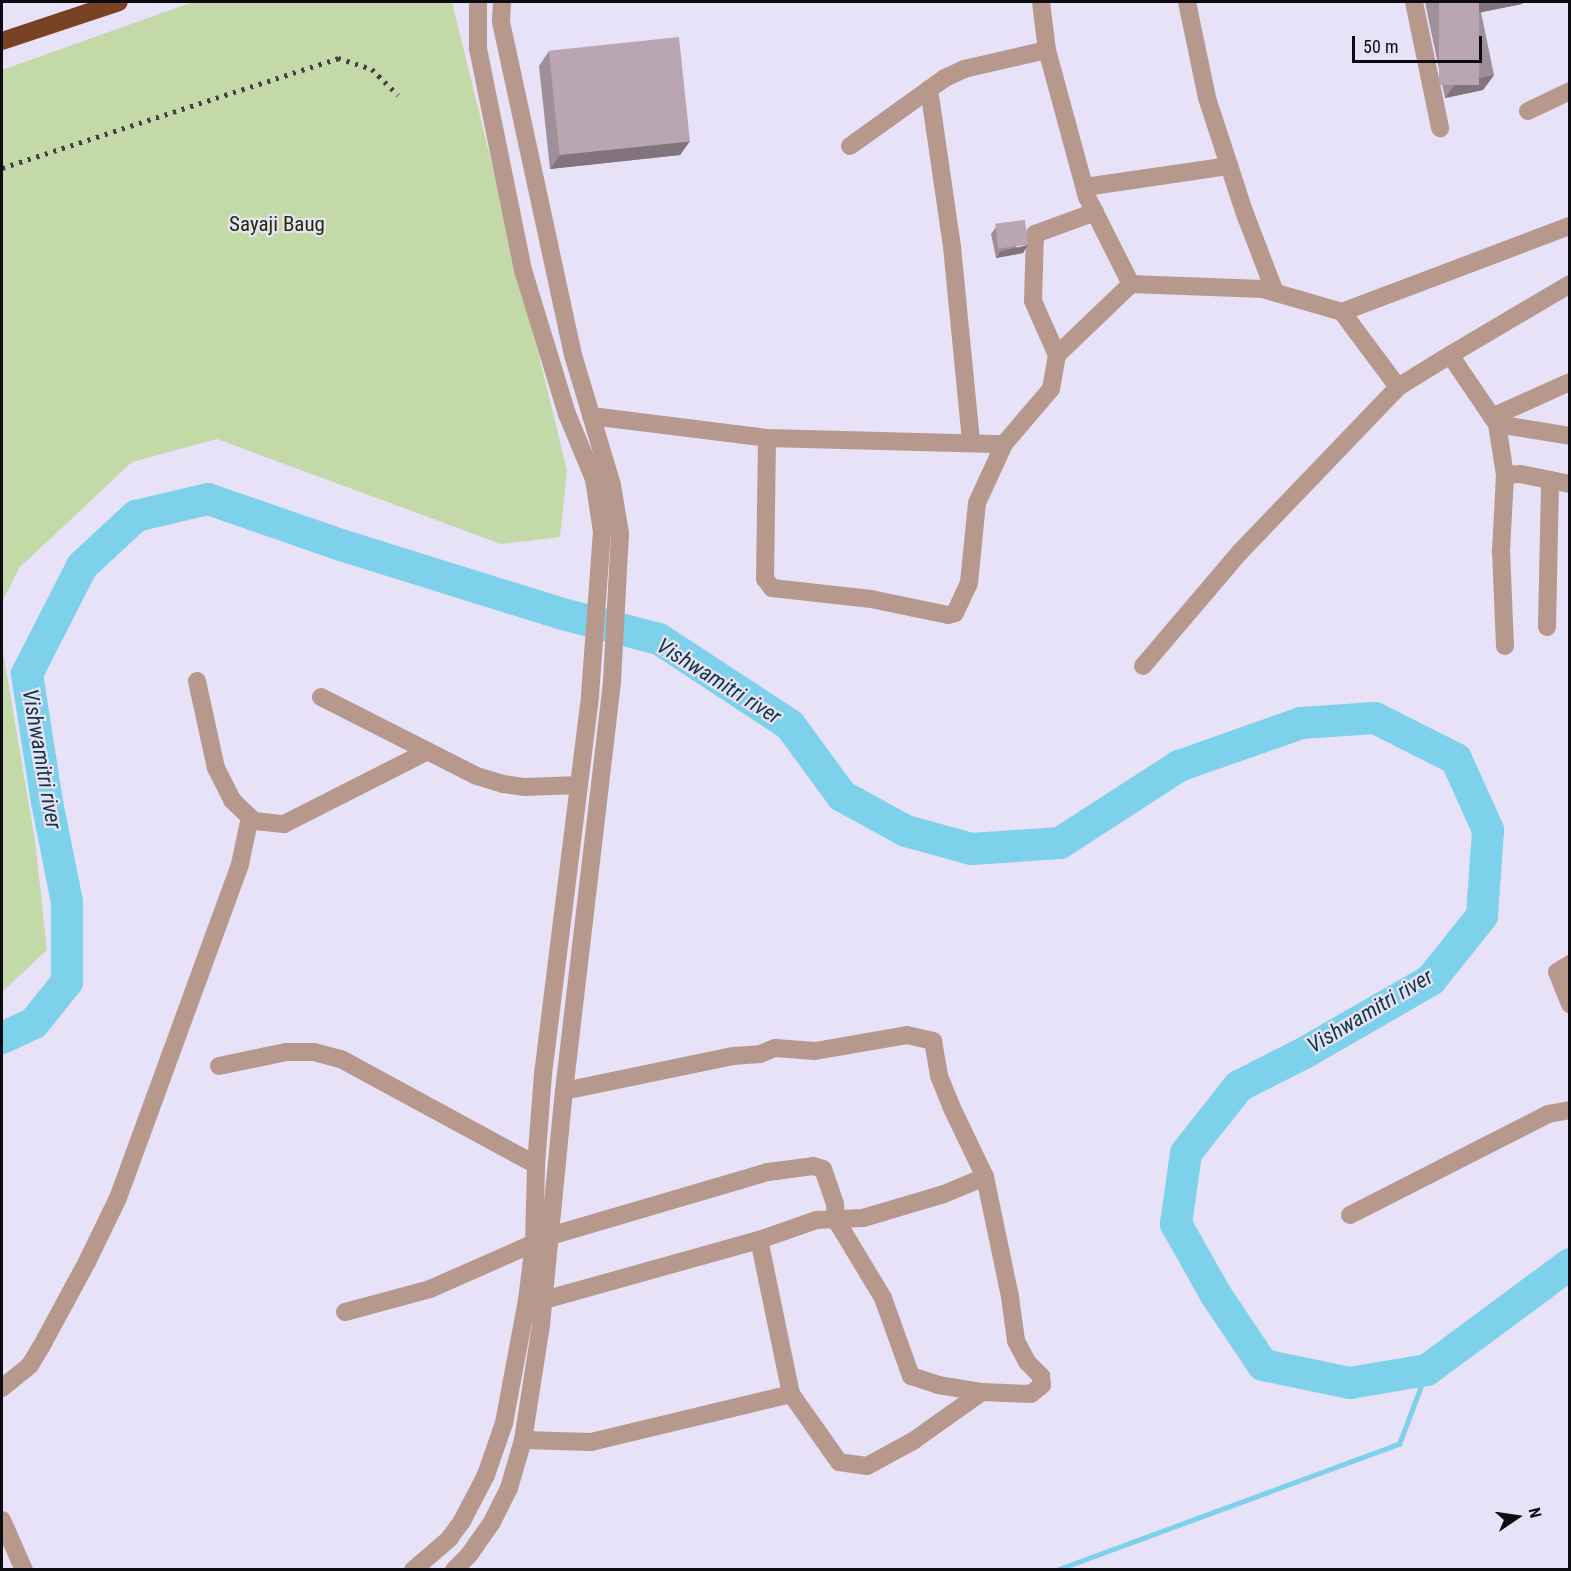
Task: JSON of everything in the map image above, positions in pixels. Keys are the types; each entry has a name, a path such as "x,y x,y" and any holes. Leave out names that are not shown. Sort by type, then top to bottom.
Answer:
{"highway":[{"path":"2,41 119,2"}],"street":[{"path":"413,1569 456,1530 486,1475 504,1423 527,1300 534,1244 536,1165 543,1074 611,532 594,479 567,414 522,270 478,48 478,2"},
{"path":"454,1569 469,1555 491,1524 509,1488 523,1440 544,1300 564,1091 612,681 612,485 573,355 501,21 502,2"},
{"path":"1041,2 1047,50 1084,187 1131,284"},
{"path":"1187,2 1207,98 1275,292"},
{"path":"1414,2 1440,128"},
{"path":"850,146 929,89 964,69 1047,50"},
{"path":"929,89 952,247 971,442"},
{"path":"1528,111 1569,91"},
{"path":"1084,187 1229,166"},
{"path":"767,438 765,579 772,588 897,603 948,615 955,613 969,584 977,503 1004,444 1051,389 1057,355 1033,301 1035,234 1095,212"},
{"path":"1342,312 1569,226"},
{"path":"1057,355 1131,284 1263,289 1342,312 1398,387"},
{"path":"1143,666 1240,552 1398,387 1569,284"},
{"path":"1450,356 1495,421 1505,475 1500,551 1505,646"},
{"path":"1495,421 1569,382"},
{"path":"591,416 767,438 1004,444"},
{"path":"1495,421 1569,436"},
{"path":"1505,475 1520,474 1569,484"},
{"path":"1547,627 1550,480"},
{"path":"197,681 216,768 232,800 254,821 284,824 428,751"},
{"path":"321,697 477,776 525,787 579,785"},
{"path":"2,1388 30,1365 41,1347 87,1262 118,1198 240,864 250,817"},
{"path":"1569,964 1557,972 1569,1004"},
{"path":"345,1312 430,1289 550,1236 768,1172 813,1166 823,1169 835,1204 836,1220 883,1298 911,1376 938,1385 982,1392 1031,1394 1042,1384 1041,1376 1027,1362 1016,1341 1010,1297 985,1177 943,1086 933,1041 907,1035 815,1051 775,1048 760,1054 734,1056 564,1091"},
{"path":"219,1066 286,1052 314,1052 341,1059 536,1165"},
{"path":"1350,1215 1548,1114 1569,1110"},
{"path":"544,1300 759,1240 816,1220 863,1218 944,1194 985,1177"},
{"path":"759,1240 791,1394 839,1462 867,1466 913,1441 982,1392"},
{"path":"523,1440 591,1442 791,1394"},
{"path":"2,1520 24,1569"}],"green space":[{"name":"Sayaji Baug","path":"193,2 452,2 567,470 560,537 501,544 217,439 132,462 19,568 2,602 2,70"},
{"path":"2,646 35,841 47,950 2,992"}],"building":[{"path":"1439,2 1479,2 1479,85 1439,85"},
{"path":"679,37 690,141 560,155 549,51"},
{"path":"1025,220 1028,245 998,248 995,224"}],"waterway":[{"name":"Vishwamitri river","path":"2,1038 34,1023 67,982 67,902 47,802 27,674 82,566 136,516 208,499 341,545 559,613 659,639 790,725 842,796 906,831 972,849 1060,843 1179,766 1301,723 1375,718 1456,759 1488,830 1482,916 1431,980 1306,1052 1239,1086 1186,1153 1176,1224 1216,1295 1263,1365 1350,1383 1427,1370 1570,1264"},
{"path":"1056,1570 1399,1444 1427,1370"}],"railway":[{"path":"2,168 338,58 372,69 398,95"}]}
